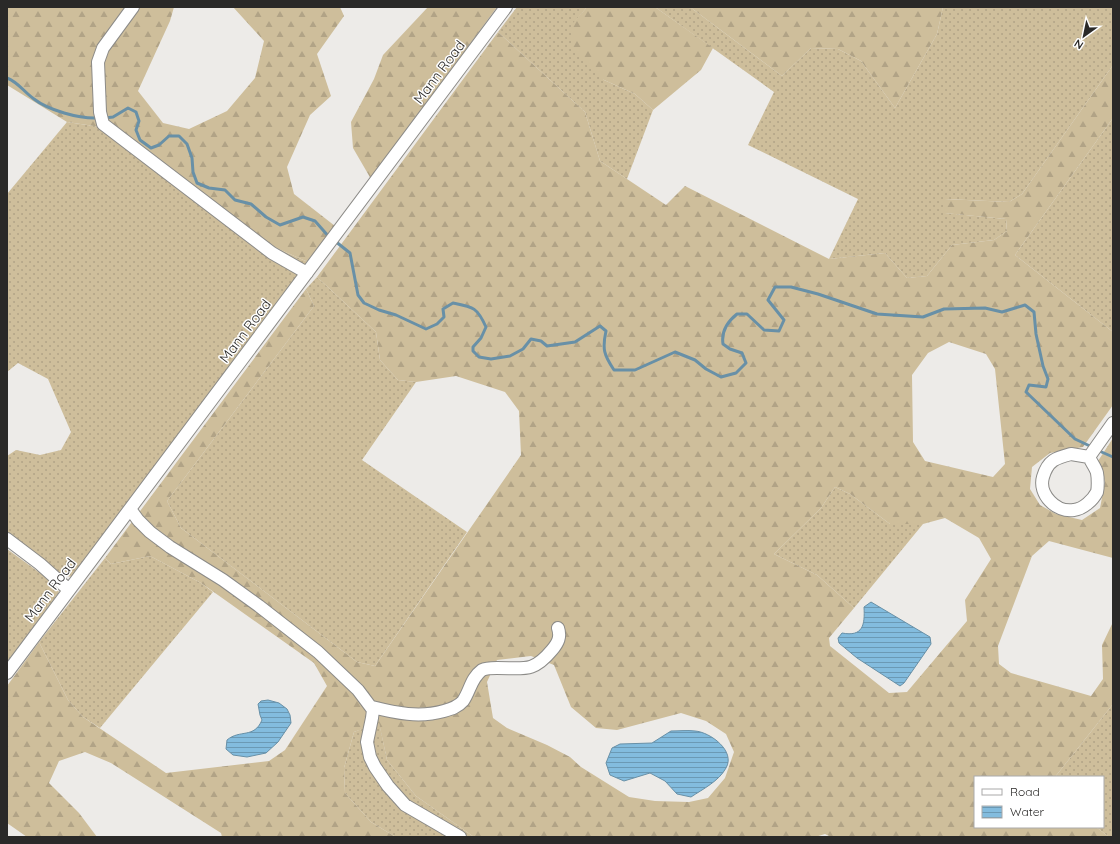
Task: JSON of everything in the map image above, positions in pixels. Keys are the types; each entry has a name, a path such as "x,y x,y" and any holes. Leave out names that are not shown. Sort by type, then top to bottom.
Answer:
{"street":[{"path":"133,7 102,48 98,62 101,118 272,252 307,273"},
{"name":"Mann Road","path":"7,673 506,7"},
{"path":"1089,457 1113,423"},
{"path":"1072,454 1089,457 1097,473 1097,491 1088,504 1074,510 1062,509 1052,503 1044,494 1042,481 1046,468 1055,459 1072,454"},
{"path":"130,509 150,532 170,547 223,580 318,652 358,690 372,707 373,712 367,742 370,757 382,777 399,800 405,805 460,837"},
{"path":"7,538 40,564 69,590"},
{"path":"372,707 403,714 423,715 450,710 464,700 471,683 483,670 495,668 527,668 535,666 543,660 556,645 560,633 558,628"}],"green space":[{"path":"7,7 174,7 170,21 138,91 163,123 189,129 227,111 255,78 264,41 233,7 340,7 344,16 317,54 331,96 310,115 287,167 294,194 335,226 308,262 274,247 114,129 67,122 7,85"},
{"path":"428,7 497,7 371,179 353,148 351,122 374,79 383,55"},
{"path":"517,7 587,7 573,24 604,80 635,94 653,110 627,179 600,161 585,112 498,32"},
{"path":"587,7 655,7 713,48 701,70 653,110 635,94 604,80 573,50 573,23"},
{"path":"655,7 690,7 782,76 811,48 838,49 861,61 895,108 937,34 943,7 1113,7 1113,65 1022,194 1009,202 945,199 945,213 1006,219 1007,231 994,240 952,245 927,276 907,278 885,253 829,259 858,199 748,145 774,92"},
{"path":"690,7 943,7 937,34 895,108 861,61 838,49 811,48 782,76"},
{"path":"498,32 585,112 600,161 666,205 685,186 829,259 885,253 907,278 927,276 952,245 994,240 1007,231 1006,219 944,213 945,199 1009,202 1022,194 1113,65 1113,118 1015,255 1113,332 1113,405 1083,447 1050,453 1032,467 1030,489 1040,505 1056,514 1082,520 1100,508 1105,482 1098,461 1113,438 1113,558 1049,541 1032,556 998,646 999,664 1011,673 1091,696 1103,679 1102,645 1113,622 1113,704 1056,776 974,776 974,828 1097,828 1109,837 831,837 825,834 815,837 474,837 416,796 387,760 379,723 354,732 344,768 345,793 371,822 394,836 399,837 222,837 221,833 111,763 85,752 59,761 49,783 79,813 97,837 27,837 7,823 7,686 39,642 68,700 83,717 166,773 269,761 285,750 327,686 314,663 201,583 150,556 111,564 105,558 306,289 314,306 167,501 181,528 357,662 375,666 521,455 519,411 505,392 456,376 416,382 398,380 380,360 376,332 317,277","holes":["949,342 986,354 995,369 1005,464 993,477 925,461 913,442 912,375 928,353","835,487 850,494 890,524 923,524 945,518 979,538 991,559 965,600 967,621 907,692 889,693 830,646 829,638 854,608 817,575 774,554 821,508","531,656 554,665 571,707 596,728 617,730 681,713 706,721 726,734 734,752 725,778 708,798 689,802 655,801 629,797 581,767 570,757 547,745 507,728 493,718 487,682 497,660"]},
{"path":"1113,118 1113,332 1015,255"},
{"path":"67,122 114,129 274,247 308,262 73,577 60,575 7,535 7,456 16,450 40,455 61,450 71,432 48,379 18,363 7,372 7,194"},
{"path":"317,277 376,332 380,360 398,380 416,382 362,460 467,532 375,666 357,662 181,528 167,501 314,306 306,289"},
{"path":"835,487 850,494 890,524 923,524 854,608 817,575 774,554 821,508"},
{"path":"7,549 51,581 59,592 7,663"},
{"path":"150,556 201,583 213,592 100,728 83,717 68,700 39,642 105,558 111,564"},
{"path":"1113,704 1113,837 1109,837 1097,828 1104,828 1104,776 1056,776"},
{"path":"379,722 387,760 416,796 474,837 394,836 371,822 345,793 344,768 354,732"}],"water":[{"path":"871,602 930,637 931,644 904,683 900,686 857,658 839,643 838,638 842,633 854,633 861,628 864,619 864,607"},
{"path":"268,700 279,703 287,709 290,715 291,723 278,742 266,753 247,757 233,755 226,749 227,740 237,735 255,730 262,720 258,704 261,701"},
{"path":"671,731 701,732 714,739 725,749 727,755 728,762 723,773 691,797 677,794 665,781 650,773 624,781 610,775 606,763 612,748 620,744 652,743"}],"waterway":[{"path":"7,78 47,107 82,117 98,118"},
{"path":"105,118 113,117 128,108 136,112 139,121 136,130 140,140 151,148 159,145 169,136 179,136 187,144 192,158 193,172 197,183 209,188 225,190 235,200 251,204 266,217 280,225 303,217 315,221 330,238"},
{"path":"335,241 350,253 358,295 364,303 379,310 396,315 426,329 437,324 444,317 443,309 453,303 470,307 480,315 486,327 481,338 473,347 473,351 479,357 491,359 510,356 523,349 531,339 541,341 547,346 575,342 600,326 606,331 604,343 605,352 614,370 635,370 675,352 695,360 706,369 721,377 736,373 746,363 742,353 730,349 723,344 724,331 730,320 737,314 747,314 764,330 779,331 784,320 768,300 775,287 791,287 818,294 877,314 923,317 944,309 985,308 1002,312 1025,305 1034,312 1036,334 1043,366 1048,379 1046,387 1029,385 1026,392 1075,439 1092,447"},
{"path":"1097,450 1113,457"}]}
